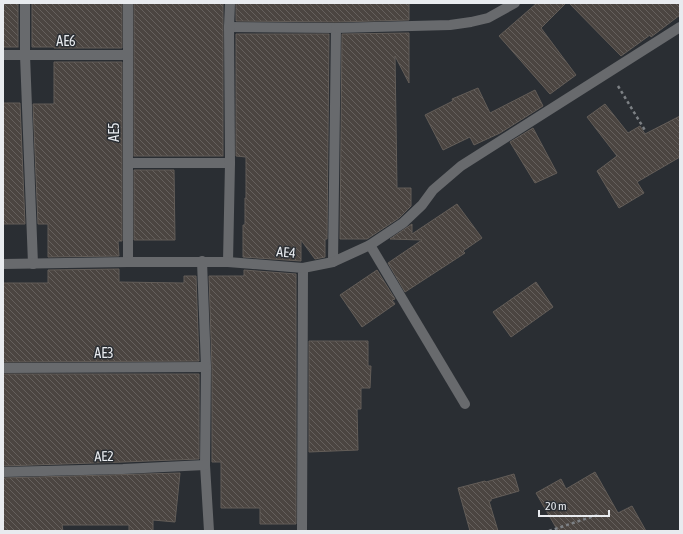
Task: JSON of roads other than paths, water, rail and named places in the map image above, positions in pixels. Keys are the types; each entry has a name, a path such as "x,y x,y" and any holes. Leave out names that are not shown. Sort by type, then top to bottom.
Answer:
{"street":[{"path":"25,3 25,55 33,264"},
{"name":"AE5","path":"128,3 128,262"},
{"path":"228,262 230,163 230,3"},
{"path":"229,27 336,28 450,25 488,18 515,3"},
{"path":"303,268 333,262 370,245 403,223 422,205 433,190 461,166 680,27"},
{"path":"333,262 336,28"},
{"name":"AE6","path":"3,55 128,55"},
{"path":"128,163 230,163"},
{"path":"370,245 465,404"},
{"path":"202,261 206,367 205,465 209,531"},
{"name":"AE4","path":"3,264 202,261 303,268 302,531"},
{"name":"AE3","path":"3,368 206,367"},
{"name":"AE2","path":"3,472 205,465"}]}
